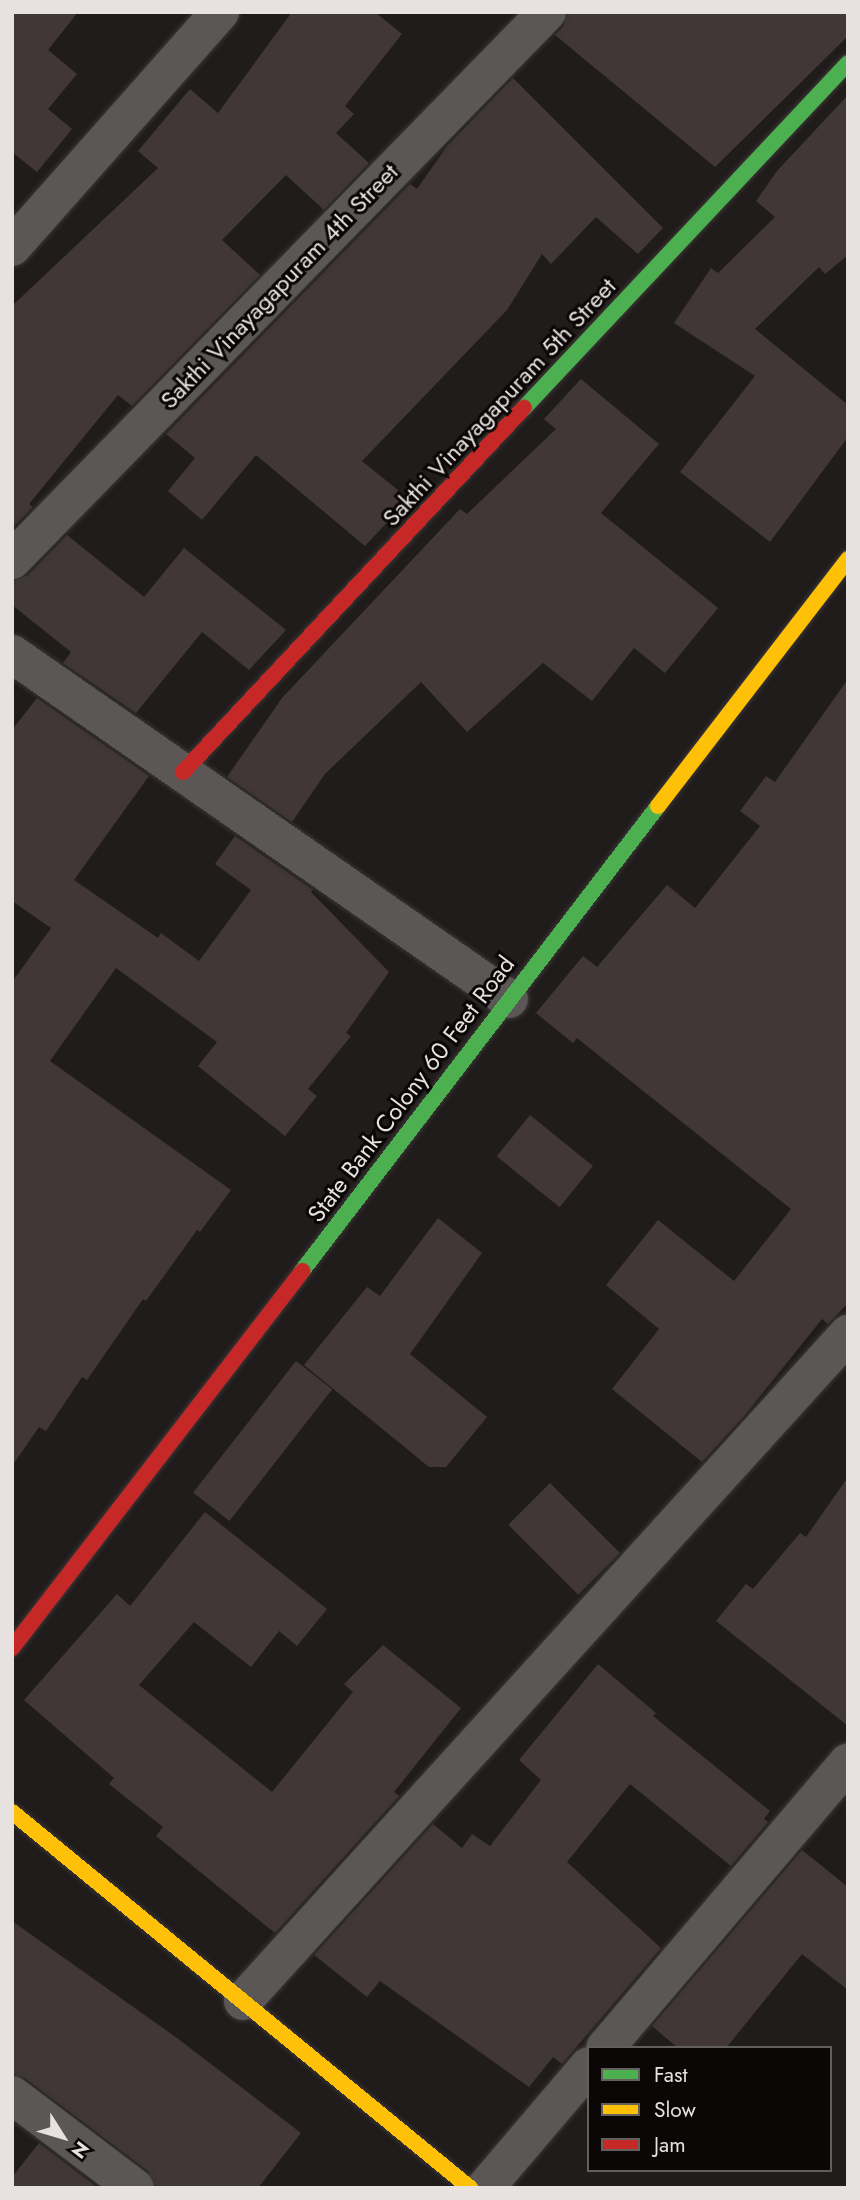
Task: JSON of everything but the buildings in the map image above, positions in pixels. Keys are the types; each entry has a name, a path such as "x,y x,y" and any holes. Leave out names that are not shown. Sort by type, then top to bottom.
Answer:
{"street":[{"path":"12,247 220,12"},
{"name":"Sakthi Vinayagapuram 4th Street","path":"12,560 547,12"},
{"name":"Sakthi Vinayagapuram 5th Street","path":"183,772 848,63"},
{"name":"State Bank Colony 60 Feet Road","path":"12,1648 509,999 845,568"},
{"path":"12,654 509,999"},
{"path":"243,2001 848,1334"},
{"path":"607,2046 848,1762"},
{"path":"12,1812 470,2188"},
{"path":"485,2188 587,2068"},
{"path":"12,2095 135,2188"}],"traffic: fast":[{"path":"524,408 848,63"},
{"path":"302,1271 658,806"}],"traffic: slow":[{"path":"658,806 848,559"},
{"path":"12,1812 470,2188"}],"traffic: jam":[{"path":"183,772 524,408"},
{"path":"12,1648 302,1271"}]}
